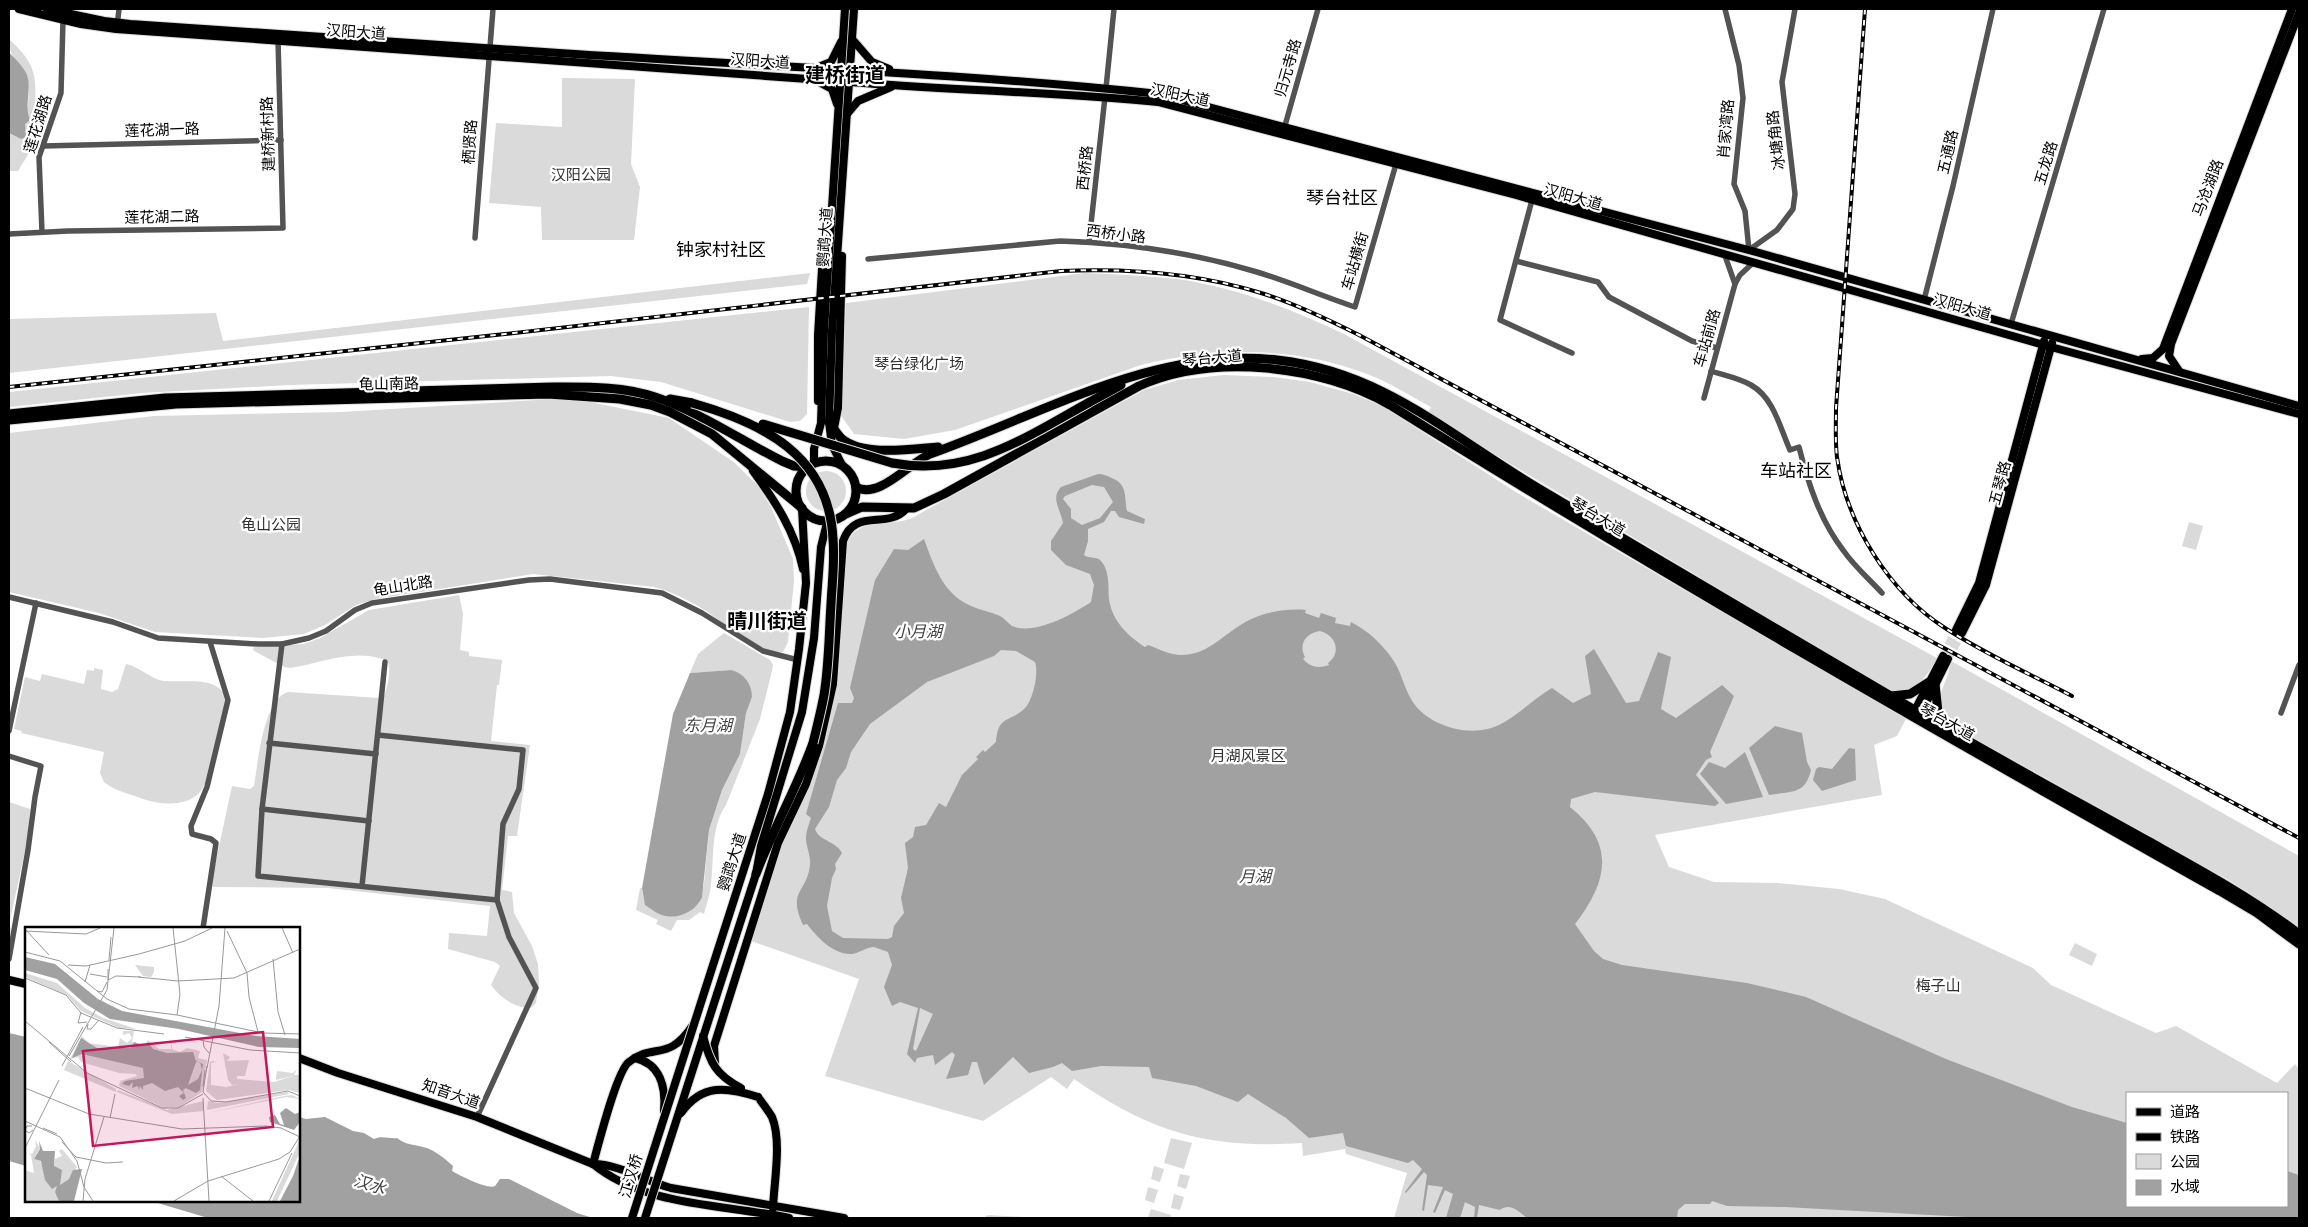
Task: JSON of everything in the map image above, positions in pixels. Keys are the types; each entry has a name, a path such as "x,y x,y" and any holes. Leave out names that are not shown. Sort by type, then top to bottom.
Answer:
{"highway":[{"name":"琴台大道","path":"856,487 871,490 880,488 917,460 1089,391 1176,365 1260,359 1317,367 1371,384 1394,396 1521,478 1891,696 1916,715 1953,732 2224,884 2299,934"},
{"name":"琴台大道","path":"846,514 862,507 914,508 944,494 1139,386 1156,379 1227,368 1259,368 1315,376 1355,388 1385,402 1517,484 2220,891 2263,917 2299,944"},
{"path":"654,397 692,403 718,410 878,460 922,467 963,462 995,453 1088,404 1138,375"},
{"name":"龟山南路","path":"9,414 166,398 517,388 602,387 654,397"},
{"name":"龟山南路","path":"9,420 125,408 217,402 585,395 640,402 670,412 712,434 802,508"},
{"path":"654,397 703,418 788,464 811,465 828,461 842,465 852,474 856,487 853,506 846,514 833,520 816,519 802,508 796,491 801,474 811,465"},
{"path":"718,410 771,433 799,455 817,482 829,514 834,539 826,680 813,743 798,784 771,837 756,874"},
{"path":"828,424 841,438 849,443 875,449 907,450 950,447"},
{"path":"1891,696 1910,694 1932,683 1938,712 1942,721 1953,732"}],"main road":[{"name":"汉阳大道","path":"19,9 63,20 278,40 898,72 1106,88 1159,94 1396,164 1754,261 2051,347 2299,414"},
{"name":"汉阳大道","path":"46,9 117,26 489,51 849,82 1106,97 1158,102 1284,130 1749,250 2299,406"},
{"name":"鹦鹉大道","path":"843,114 840,69 844,9"},
{"name":"鹦鹉大道","path":"842,465 832,445 828,424 843,114 849,82 854,9"},
{"name":"马沧湖路","path":"2135,359 2153,358 2163,349 2292,9"},
{"name":"马沧湖路","path":"2180,371 2169,356 2171,344 2299,13"},
{"path":"809,68 831,62 843,38"},
{"path":"852,39 872,62 898,72"},
{"path":"809,79 832,89 843,114 858,101 896,85"},
{"path":"828,424 838,408 842,272 836,229"},
{"name":"五琴路","path":"2045,334 1981,576 1959,632 1986,585 2054,336"},
{"name":"鹦鹉大道","path":"811,465 814,448 828,424"},
{"path":"751,468 769,492 794,536 806,583"},
{"path":"802,508 806,583"},
{"path":"716,1068 713,1054 714,1046 778,843 806,784 819,746 833,684 843,541 847,532 860,522 896,517 906,509"},
{"name":"鹦鹉大道","path":"668,1147 756,874 761,846 786,771 806,695 814,638 822,541 826,527 833,520"},
{"name":"鹦鹉大道","path":"656,1143 768,794 788,721 798,660 806,583"},
{"path":"1916,715 1945,657"},
{"path":"9,980 25,984"},
{"path":"593,1164 624,1066 635,1058 676,1046 685,1037 694,1023"},
{"path":"704,1036 716,1068 725,1080 758,1097 771,1116 775,1126 773,1215"},
{"name":"知音大道","path":"300,1058 338,1073 477,1117 522,1137 593,1164 606,1175 656,1194 789,1218"},
{"path":"635,1058 648,1063 662,1082 666,1098 664,1116"},
{"path":"676,1119 698,1095 710,1091 735,1089 758,1097"},
{"name":"江汉桥","path":"632,1218 656,1143"},
{"name":"江汉桥","path":"645,1218 668,1147"},
{"name":"知音大道","path":"593,1164 606,1164 647,1181 671,1188 844,1218"}],"street":[{"path":"117,26 119,9"},
{"name":"栖贤路","path":"475,238 493,9"},
{"path":"1106,88 1114,9"},
{"name":"归元寺路","path":"1284,130 1318,9"},
{"name":"肖家湾路","path":"1725,9 1739,65 1743,98 1734,184 1745,211 1749,250"},
{"name":"冰塘角路","path":"1749,250 1777,230 1793,210 1795,194 1782,82 1794,9"},
{"name":"五通路","path":"1924,300 1953,186 1993,9"},
{"name":"五龙路","path":"2011,324 2104,9"},
{"name":"莲花湖路","path":"42,232 39,157 61,93 63,20"},
{"name":"建桥新村路","path":"278,40 284,228"},
{"name":"西桥路","path":"1089,242 1106,97"},
{"name":"莲花湖一路","path":"43,146 281,140"},
{"name":"车站横街","path":"1355,308 1396,164"},
{"path":"1532,200 1500,320 1572,353"},
{"name":"莲花湖二路","path":"42,232 284,228"},
{"path":"9,234 42,232"},
{"name":"西桥小路","path":"868,259 1060,241 1089,242 1180,254 1256,272 1355,308"},
{"path":"1724,253 1733,272 1735,284"},
{"path":"1516,261 1598,282 1609,297 1692,341 1717,348"},
{"path":"1735,284 1754,261"},
{"name":"车站前路","path":"1704,398 1735,284"},
{"path":"1710,371 1750,384 1763,393 1770,402 1790,450 1799,447 1806,474 1822,516 1842,550 1882,593"},
{"name":"龟山北路","path":"9,597 113,622 158,638 282,644 318,634 355,610 372,603 541,579 669,595 763,651 798,660"},
{"path":"9,730 36,603"},
{"path":"202,927 216,843 211,839 192,834 191,826 207,787 228,700 210,642"},
{"path":"282,644 262,809 258,876 497,900"},
{"path":"362,886 385,662"},
{"path":"2281,713 2299,665"},
{"path":"378,735 523,750 518,789 503,824 497,900 508,937 536,988 477,1117"},
{"path":"270,743 376,754"},
{"path":"9,756 41,766 34,797 28,850 9,959"},
{"path":"262,809 369,821"}],"green space":[{"path":"9,39 30,65 35,81 35,114 45,121 37,140 18,171 9,171 9,133 21,139 28,105 29,87 25,73 12,54"},
{"name":"汉阳公园","path":"562,78 635,79 631,164 640,187 634,240 542,240 541,207 489,203 496,123 562,127"},
{"path":"810,273 807,284 9,373 9,319 216,313 223,341"},
{"name":"琴台绿化广场","path":"1085,273 1177,279 1220,287 1262,300 1344,334 1937,658 1923,679 1911,689 1904,692 1888,690 1427,414 1431,407 1375,377 1312,358 1255,352 1197,355 1169,359 1141,365 955,430 904,439 854,434 840,414 846,303"},
{"path":"809,307 807,414 800,421 790,422 661,382 611,376 290,385 142,393 9,407 9,392"},
{"name":"月湖风景区","path":"1224,375 1274,377 1310,382 1353,394 1382,406 1519,494 1906,719 1897,736 1874,745 1882,795 1655,835 1669,867 1714,882 1778,883 1839,889 1885,899 2033,968 2051,985 2156,1033 2176,1026 2277,1083 2295,1064 2299,1069 2299,1218 1394,1218 1407,1173 1346,1154 1345,1149 1303,1156 1302,1143 1238,1143 1209,1140 1182,1134 1129,1113 1074,1079 1067,1089 1051,1077 983,1121 825,1076 859,979 751,941 785,833 811,779 846,544 852,535 866,526 912,518 1144,390 1178,380"},
{"name":"龟山公园","path":"570,398 669,418 735,463 758,486 771,507 793,559 794,581 788,642 783,652 773,651 752,643 703,609 680,596 661,589 533,574 376,599 356,605 325,625 304,634 263,638 155,632 99,613 9,592 9,433 154,416 342,412"},
{"path":"822,471 830,471 837,474 843,480 846,491 843,502 837,508 830,511 822,511 815,508 809,502 806,495 806,487 809,480 815,474"},
{"path":"2189,522 2203,526 2196,550 2182,546"},
{"path":"459,595 463,614 460,650 469,652 469,656 502,660 499,685 497,685 491,741 530,745 517,836 508,836 502,890 512,892 514,913 532,946 538,964 539,983 536,1003 531,1008 519,1006 503,998 491,985 500,966 495,962 448,949 449,933 487,936 490,906 328,888 213,887 212,879 232,786 250,789 254,786 267,719 280,697 288,692 380,698 384,696 389,679 388,661 376,657 363,655 339,657 290,668 284,667 256,652 253,650 254,647 304,644 320,638 369,610"},
{"path":"724,633 770,660 773,665 772,671 760,719 717,825 710,892 704,914 700,912 689,920 677,920 671,931 656,924 658,920 636,910 640,888 642,888 643,897 650,908 661,912 684,914 699,903 704,884 709,830 722,790 740,754 746,712 752,697 746,679 731,670 690,673 698,654"},
{"path":"1951,661 2299,856 2299,927 2227,879 1950,725 1943,717 1939,702"},
{"path":"126,664 159,680 197,681 216,686 222,691 226,700 215,749 204,786 195,797 181,802 157,803 118,790 104,782 100,773 104,752 21,733 22,731 14,729 25,677 40,681 42,674 84,684 87,670 94,671 94,668 103,670 101,689 112,692 118,689"},
{"path":"9,802 30,809 27,842 9,925"},
{"path":"9,925 11,929 9,942"},
{"path":"2075,943 2097,954 2092,966 2069,955"},
{"path":"1171,1138 1192,1143 1184,1169 1164,1163"},
{"path":"1154,1166 1164,1169 1160,1182 1151,1179"},
{"path":"1180,1174 1190,1176 1186,1189 1177,1186"},
{"path":"1148,1187 1158,1190 1154,1203 1145,1200"},
{"path":"1174,1194 1184,1197 1180,1210 1171,1208"},
{"path":"1151,1209 1171,1215 1170,1218 1148,1218"},
{"path":"988,1215 1041,1218 983,1218"}],"water":[{"path":"9,52 24,69 29,86 28,115 30,120 25,124 26,137 21,139 9,133"},
{"name":"月湖","path":"1098,474 1106,475 1122,485 1127,511 1145,519 1144,524 1119,517 1115,511 1111,511 1104,522 1088,529 1088,541 1084,555 1099,559 1104,565 1107,574 1109,599 1117,621 1127,633 1145,647 1148,645 1177,655 1190,654 1205,649 1246,621 1262,615 1280,611 1306,610 1305,613 1319,618 1321,613 1336,618 1335,623 1350,626 1351,622 1373,637 1394,662 1411,699 1427,716 1438,723 1450,727 1476,731 1499,725 1552,688 1573,703 1591,694 1585,656 1594,649 1626,703 1639,701 1658,652 1671,657 1661,709 1676,718 1722,685 1734,696 1710,752 1712,757 1706,760 1696,775 1719,803 1715,806 1595,792 1571,799 1570,807 1585,821 1595,835 1600,849 1602,863 1595,893 1575,924 1594,951 1603,959 1622,965 1747,983 1806,997 1946,1059 2072,1107 2126,1123 2126,1207 2288,1207 2288,1171 2299,1175 2299,1218 1984,1218 1785,1207 1727,1206 1712,1201 1710,1204 1685,1204 1678,1210 1677,1218 1527,1218 1511,1207 1500,1210 1479,1205 1477,1218 1474,1218 1475,1207 1465,1202 1460,1218 1446,1218 1453,1194 1445,1190 1435,1213 1433,1212 1443,1187 1428,1185 1424,1211 1422,1210 1427,1175 1424,1172 1405,1192 1422,1169 1413,1160 1408,1163 1346,1146 1343,1133 1309,1138 1286,1118 1248,1094 1238,1102 1196,1086 1152,1078 1149,1067 1101,1066 1072,1071 1062,1063 1029,1073 1013,1057 984,1085 977,1062 972,1062 968,1075 946,1079 955,1055 952,1052 935,1065 933,1055 917,1058 915,1063 907,1054 918,1008 900,1002 892,1006 884,987 892,965 888,952 874,947 852,954 838,952 826,944 807,924 803,925 797,905 797,898 810,865 806,838 811,818 806,814 838,703 852,703 854,698 850,688 875,580 894,549 908,550 924,539 936,569 946,587 953,594 971,606 1000,616 1012,626 1031,628 1042,626 1064,618 1091,602 1094,585 1090,574 1066,565 1051,550 1051,541 1063,523 1056,500 1061,487","holes":["1092,485 1104,487 1113,502 1100,518 1082,525 1071,518 1071,509 1063,499 1065,496","1320,631 1330,636 1336,650 1328,663 1329,665 1321,667 1308,664 1303,659 1305,657 1302,648 1307,637","1001,650 1016,651 1035,662 1036,679 1028,704 1020,713 1002,723 997,733 996,742 985,752 983,750 976,757 978,759 962,775 946,807 939,803 926,825 915,827 913,837 905,843 908,868 901,898 904,913 894,926 892,937 888,939 843,938 832,931 827,906 832,878 836,869 835,864 842,853 836,846 820,836 815,829 829,807 837,780 846,768 851,752 870,724 927,682 994,656","920,1008 933,1014 916,1051 913,1049"]},
{"name":"东月湖","path":"731,670 743,676 751,688 752,697 746,713 740,754 722,790 709,830 702,897 700,902 687,913 671,917 663,915 645,905 642,888 673,714 690,673"},
{"path":"1775,726 1802,733 1807,762 1811,770 1805,784 1801,788 1791,792 1769,795 1749,748"},
{"path":"1849,748 1855,749 1856,780 1822,791 1813,780 1816,769 1819,767 1832,769"},
{"path":"1745,752 1763,797 1726,804 1700,774 1709,762 1725,768"},
{"path":"9,1033 25,1037 25,1166 9,1161"},
{"name":"汉水","path":"300,1117 306,1119 325,1117 374,1139 380,1137 397,1138 406,1143 427,1148 453,1166 452,1171 473,1182 491,1187 495,1186 500,1179 509,1179 577,1213 593,1218 208,1218 154,1202 300,1202"}],"tunnel":[{"path":"1943,656 1956,630"},
{"path":"1948,659 1962,633"}],"railway":[{"path":"1865,9 1836,408 1836,451 1842,482 1860,531 1873,554 1906,595 1925,613 1945,628 1976,646 2072,696"},
{"path":"9,387 505,334 1061,271 1112,270 1187,276 1261,293 1323,317 1359,335 2299,838"}],"district":[{"name":"建桥街道","path":"845,75"},
{"name":"琴台社区","path":"1342,198"},
{"name":"钟家村社区","path":"721,250"},
{"name":"车站社区","path":"1796,471"},
{"name":"晴川街道","path":"767,621"}],"water label":[{"name":"小月湖","path":"918,631"}],"park label":[{"name":"梅子山","path":"1938,986"}]}
